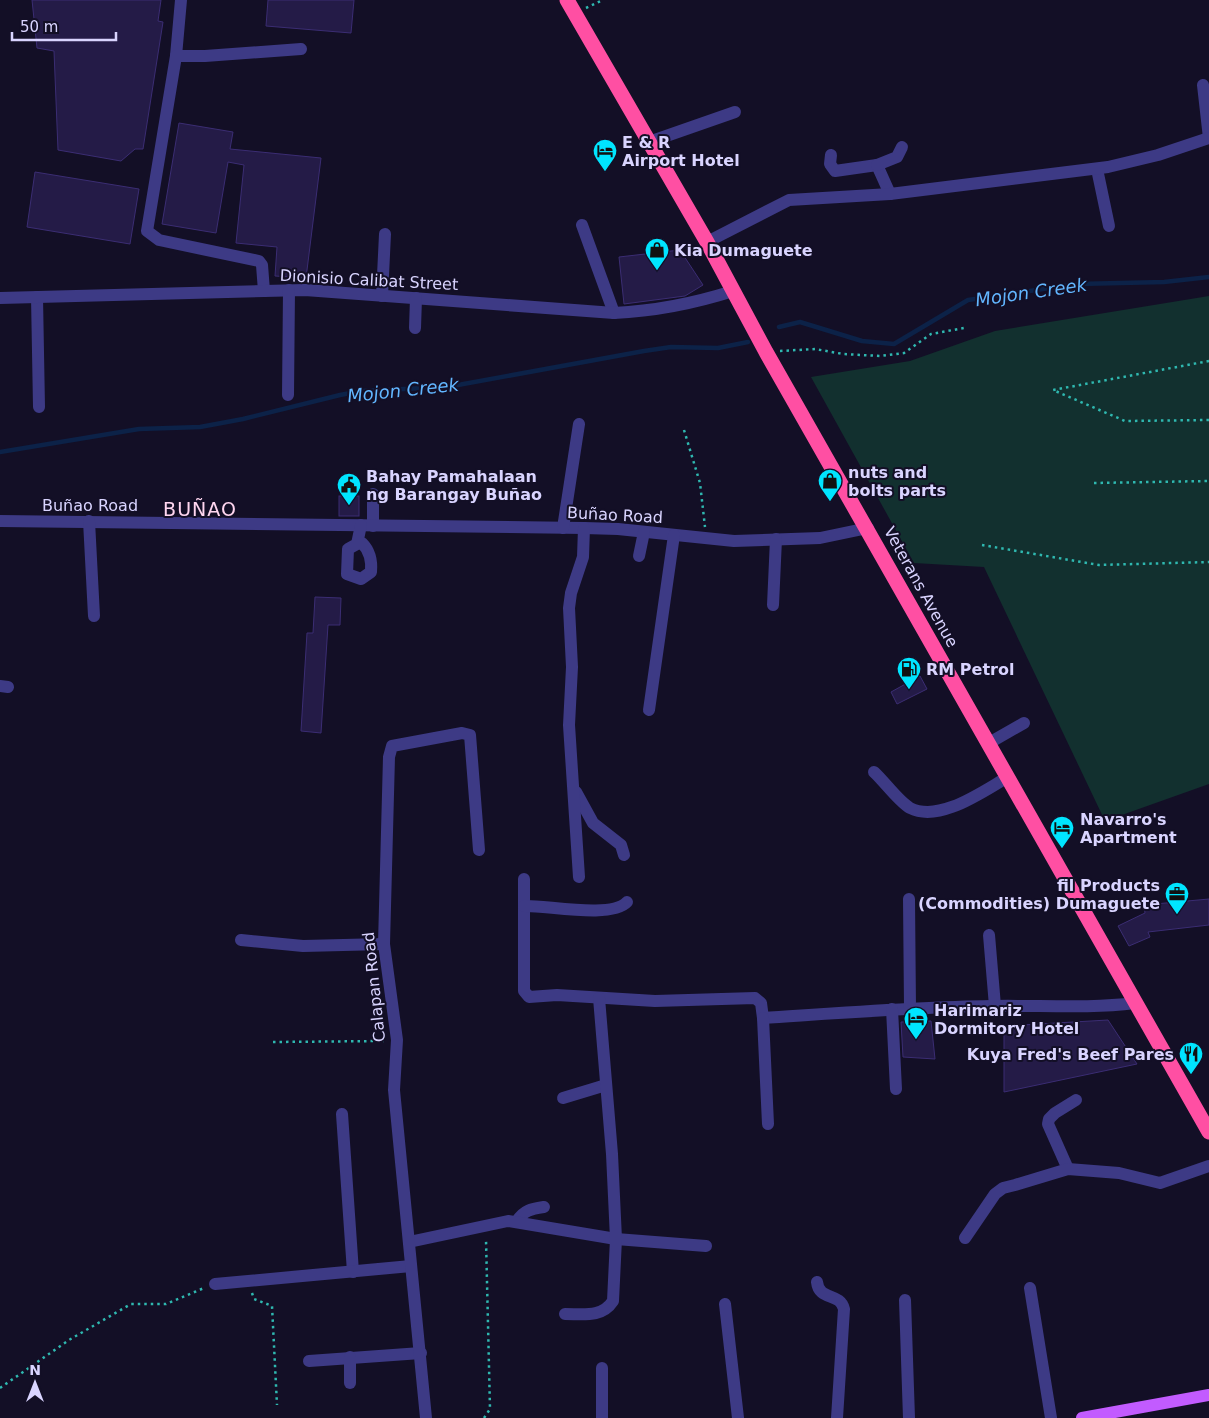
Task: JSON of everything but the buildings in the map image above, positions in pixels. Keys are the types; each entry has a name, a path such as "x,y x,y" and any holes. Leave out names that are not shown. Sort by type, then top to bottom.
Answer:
{"highway":[{"name":"Veterans Avenue","path":"567,0 707,242 765,350 868,528 1209,1132"}],"main road":[{"path":"1082,1418 1209,1395"}],"street":[{"path":"181,0 176,56 147,231 159,240 259,261 262,265 264,291"},
{"path":"176,56 204,56 301,49"},
{"path":"707,242 790,200 890,194 1097,169 1158,155 1209,138 1203,85"},
{"path":"649,142 734,112"},
{"path":"831,154 830,164 835,170 877,165 896,157 902,147"},
{"path":"877,165 890,194"},
{"path":"1097,169 1109,226"},
{"path":"582,225 614,313"},
{"path":"382,296 385,234"},
{"path":"288,395 289,290"},
{"name":"Dionisio Calibat Street","path":"0,298 289,290 614,313 666,309 695,303 733,291"},
{"path":"37,297 39,407"},
{"path":"415,328 416,298"},
{"path":"564,528 579,424"},
{"path":"358,544 367,525 373,494"},
{"name":"Buñao Road","path":"0,521 584,528 734,541 820,538 868,528"},
{"path":"89,521 94,616"},
{"path":"579,877 569,725 572,667 569,608 571,593 583,557 584,528"},
{"path":"639,556 644,532"},
{"path":"648,710 674,535"},
{"path":"773,605 776,540"},
{"path":"989,743 1024,723"},
{"name":"Calapan Road","path":"426,1418 394,1090 397,1040 384,944 388,757 392,746 462,733 470,735 479,850"},
{"path":"874,772 908,806 919,810 938,810 961,804 1008,777"},
{"path":"574,787 593,823 621,845 624,855"},
{"path":"524,879 525,994 538,997 557,995 655,1001 755,998 761,1003 763,1018 768,1124"},
{"path":"910,899 910,1008"},
{"path":"524,906 542,905 572,911 619,907 627,902"},
{"path":"989,935 995,1006"},
{"path":"241,940 303,946 384,944"},
{"path":"565,1314 601,1313 608,1309 613,1301 616,1239 599,998"},
{"path":"763,1018 910,1008 995,1006 1094,1008 1136,1003"},
{"path":"892,1009 896,1089"},
{"path":"563,1098 606,1085"},
{"path":"1068,1169 1048,1124 1055,1113 1076,1100"},
{"path":"342,1114 353,1272"},
{"path":"965,1238 995,1194 1003,1188 1068,1169 1119,1173 1160,1183 1209,1166"},
{"path":"516,1221 528,1210 544,1207"},
{"path":"409,1242 486,1225 516,1221 616,1239 706,1246"},
{"path":"215,1284 411,1266"},
{"path":"817,1282 820,1292 825,1295 835,1296 842,1302 844,1309 837,1418"},
{"path":"1030,1288 1051,1418"},
{"path":"905,1300 909,1418"},
{"path":"725,1304 738,1418"},
{"path":"309,1361 421,1353"},
{"path":"350,1357 350,1383"},
{"path":"602,1368 602,1418"}],"path":[{"path":"765,350 815,349 842,354 880,356 904,353 931,334 964,328"},
{"path":"1209,360 1053,390 1125,421 1209,420"},
{"path":"684,430 700,483 705,511 706,538"},
{"path":"1094,483 1209,481"},
{"path":"982,545 1099,565 1209,562"},
{"path":"273,1042 397,1040"},
{"path":"484,1418 490,1409 486,1225"},
{"path":"250,1282 254,1299 272,1306 277,1405"},
{"path":"0,1388 62,1345 132,1304 166,1304 215,1284"}],"green space":[{"path":"1209,296 1209,784 1105,821 984,567 914,563 811,377 910,361 995,331"}],"waterway":[{"name":"Mojon Creek","path":"779,327 800,322 862,341 894,344 968,300 1077,284 1164,282 1209,277"},
{"name":"Mojon Creek","path":"0,452 139,429 200,427 243,419 361,391 447,387 644,351 671,347 718,348 748,342"}],"place":[{"name":"E & R Airport Hotel","path":"605,172"},
{"name":"Kia Dumaguete","path":"657,271"},
{"name":"nuts and bolts parts","path":"830,502"},
{"name":"Bahay Pamahalaan ng Barangay Buñao","path":"349,506"},
{"name":"RM Petrol","path":"909,690"},
{"name":"Navarro's Apartment","path":"1062,849"},
{"name":"fil Products (Commodities) Dumaguete","path":"1177,915"},
{"name":"Harimariz Dormitory Hotel","path":"916,1040"},
{"name":"Kuya Fred's Beef Pares","path":"1191,1075"}],"district":[{"name":"BUÑAO","path":"200,509"}]}
